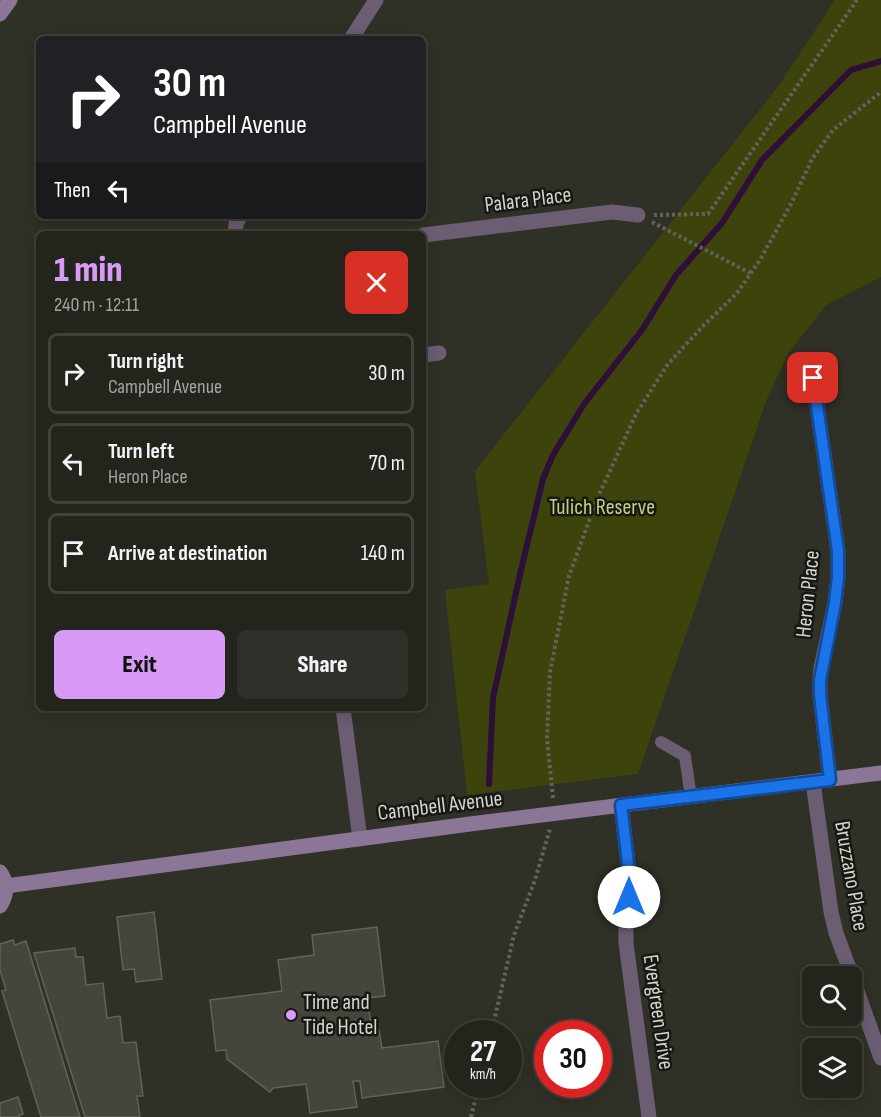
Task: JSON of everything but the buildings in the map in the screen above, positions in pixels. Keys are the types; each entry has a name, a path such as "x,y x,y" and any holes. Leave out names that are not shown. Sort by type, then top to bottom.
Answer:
{"main road":[{"path":"0,14 10,0"},
{"name":"Campbell Avenue","path":"3,879 360,839 881,774"},
{"path":"0,906 5,895 3,879"}],"street":[{"path":"353,36 376,0"},
{"name":"Palara Place","path":"426,235 612,212 638,215"},
{"path":"426,355 439,353"},
{"name":"Heron Place","path":"813,378 838,551 835,603 820,680 830,780"},
{"path":"343,711 360,839"},
{"name":"Bruzzano Place","path":"813,782 831,912 848,966"},
{"name":"Evergreen Drive","path":"621,805 630,880 626,943 649,1117"},
{"name":"Bruzzano Place","path":"862,1005 881,1058"}],"lane":[{"path":"661,742 685,756 691,796"}],"path":[{"path":"638,215 708,214 857,0"},
{"path":"494,1020 514,935 535,880 555,814 547,739 550,672 569,576 597,499 636,414 668,364 737,293 760,260 791,204 812,159 828,137 881,92"},
{"path":"638,215 750,273"},
{"path":"471,1117 476,1098"}],"green space":[{"name":"Tulich Reserve","path":"835,0 881,0 881,277 826,305 788,354 767,399 638,774 467,795 445,590 489,584 475,471 779,85"}],"waterway":[{"path":"489,784 493,698 543,479 553,455 584,404 642,330 676,275 722,223 762,160 851,70 881,61"}],"place":[{"name":"Time and Tide Hotel","path":"291,1015"}],"route":[{"path":"629,897 630,880 621,805 830,780 820,680 835,603 838,551 813,378"}]}
